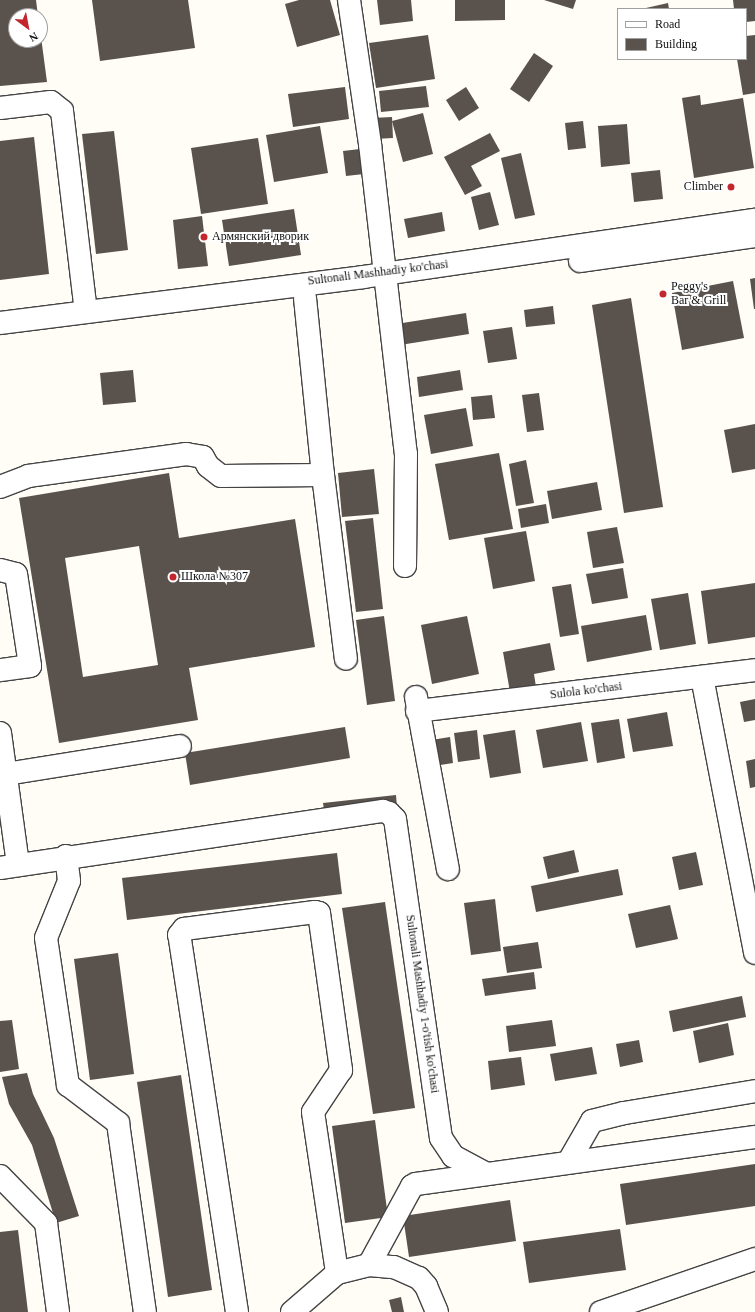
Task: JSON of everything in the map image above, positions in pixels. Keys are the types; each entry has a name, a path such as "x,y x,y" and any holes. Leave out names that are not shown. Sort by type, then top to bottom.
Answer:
{"street":[{"path":"349,0 370,144 406,454 405,566"},
{"path":"0,108 51,102 62,111 86,312"},
{"name":"Sultonali Mashhadiy ko'chasi","path":"0,335 305,298 385,281 755,220"},
{"name":"Sultonali Mashhadiy ko'chasi","path":"0,323 86,312 385,281 755,236"},
{"path":"305,298 323,475 346,659"},
{"path":"0,488 28,476 186,454 203,457 208,466 221,476 323,475"},
{"path":"0,570 16,574 30,666 0,670"},
{"name":"Sulola ko'chasi","path":"448,869 416,704 702,677 755,670"},
{"path":"702,677 755,953"},
{"path":"0,733 6,774 9,866 66,856 69,881 46,938 68,1085 118,1123 145,1312"},
{"path":"6,774 180,746"},
{"name":"Sultonali Mashhadiy 1-o'tish ko'chasi","path":"66,856 383,811 389,813 395,819 441,1138 453,1156 487,1174"},
{"path":"237,1312 180,935 184,929 315,912 319,913 341,1070 314,1112 337,1273"},
{"path":"569,1161 592,1121 624,1113 755,1092"},
{"path":"369,1265 414,1184 569,1161 755,1137"},
{"path":"0,1176 46,1223 58,1312"},
{"path":"601,1312 755,1259"},
{"path":"292,1312 337,1273 369,1265 394,1267 419,1278 426,1286 436,1312"}],"building":[{"path":"0,0 36,0 37,8 8,8 8,48 42,48 47,82 0,86"},
{"path":"92,0 188,0 195,48 100,61"},
{"path":"299,0 330,0 340,35 297,47 285,4"},
{"path":"377,0 411,0 413,21 380,25"},
{"path":"455,0 505,0 505,20 455,21"},
{"path":"544,0 576,0 573,9"},
{"path":"733,0 755,0 755,21 747,22 747,8 734,8"},
{"path":"668,3 669,8 646,8"},
{"path":"428,35 435,79 376,88 369,43"},
{"path":"755,35 755,93 743,95 737,60 747,60 747,36"},
{"path":"534,53 553,66 529,102 510,89"},
{"path":"426,86 429,107 381,112 379,91"},
{"path":"345,87 349,119 293,127 288,94"},
{"path":"466,87 479,108 459,121 446,100"},
{"path":"700,95 701,105 743,98 754,168 694,178 682,98"},
{"path":"423,113 433,154 403,162 392,121"},
{"path":"392,117 393,138 374,139 372,118"},
{"path":"583,121 586,148 568,150 565,123"},
{"path":"627,124 630,164 601,167 598,126"},
{"path":"320,126 328,173 274,182 266,135"},
{"path":"114,131 128,250 96,254 82,134"},
{"path":"490,133 500,151 471,166 482,186 465,195 444,157"},
{"path":"34,137 49,274 0,280 0,141"},
{"path":"258,138 268,204 201,214 191,148"},
{"path":"360,149 364,174 346,176 343,151"},
{"path":"521,153 535,215 515,219 501,158"},
{"path":"660,170 663,199 634,202 631,173"},
{"path":"490,192 499,225 479,230 471,197"},
{"path":"294,209 301,255 229,266 222,220"},
{"path":"442,212 445,231 408,238 404,219"},
{"path":"202,216 208,266 178,269 173,220"},
{"path":"755,278 755,309 754,309 750,279"},
{"path":"733,281 744,338 682,350 672,293"},
{"path":"631,298 663,507 624,513 592,305"},
{"path":"553,306 555,324 526,327 524,310"},
{"path":"466,313 469,334 400,345 396,324"},
{"path":"512,327 517,359 488,363 483,331"},
{"path":"133,370 136,402 103,405 100,373"},
{"path":"460,370 463,390 419,397 417,377"},
{"path":"539,393 544,430 527,432 522,395"},
{"path":"492,395 495,418 473,420 471,397"},
{"path":"466,408 473,446 431,454 424,415"},
{"path":"755,424 755,469 732,473 724,430"},
{"path":"499,453 513,529 449,540 435,464"},
{"path":"526,460 534,503 516,506 509,464"},
{"path":"374,469 379,514 342,517 338,473"},
{"path":"169,473 179,538 295,519 315,647 189,668 198,720 59,743 19,498","holes":["139,546 158,665 83,677 65,558"]},
{"path":"597,482 602,510 552,519 547,491"},
{"path":"546,504 549,523 521,528 518,509"},
{"path":"373,518 383,609 356,612 345,521"},
{"path":"617,527 624,563 593,568 587,532"},
{"path":"526,531 535,581 493,589 484,538"},
{"path":"623,568 628,598 592,604 586,574"},
{"path":"755,583 755,637 708,644 701,591"},
{"path":"571,584 579,634 560,637 552,587"},
{"path":"688,593 696,644 660,650 651,599"},
{"path":"646,615 652,650 587,662 581,626"},
{"path":"384,616 395,701 367,705 356,620"},
{"path":"467,616 479,674 432,684 421,625"},
{"path":"550,643 555,670 534,674 536,687 510,692 503,652"},
{"path":"755,699 755,720 744,722 740,702"},
{"path":"667,712 673,746 633,752 627,719"},
{"path":"619,719 625,758 597,763 591,723"},
{"path":"581,722 588,761 543,768 536,730"},
{"path":"345,727 350,758 190,785 185,753"},
{"path":"477,730 480,759 458,762 454,733"},
{"path":"515,730 521,773 490,778 483,735"},
{"path":"450,737 453,763 434,766 431,740"},
{"path":"755,759 755,787 750,788 746,761"},
{"path":"396,795 397,808 325,816 323,803"},
{"path":"574,850 579,872 548,879 543,857"},
{"path":"696,852 703,885 679,890 672,857"},
{"path":"337,853 342,894 127,920 122,878"},
{"path":"618,869 623,895 536,912 531,886"},
{"path":"495,899 501,951 471,955 464,903"},
{"path":"385,902 415,1108 373,1114 342,908"},
{"path":"670,905 678,939 636,948 628,914"},
{"path":"538,942 542,968 507,973 503,947"},
{"path":"118,953 134,1074 90,1080 74,959"},
{"path":"534,972 536,989 485,996 482,979"},
{"path":"742,996 746,1017 673,1032 669,1011"},
{"path":"12,1020 19,1069 0,1072 0,1021"},
{"path":"552,1020 556,1046 509,1052 506,1026"},
{"path":"728,1023 734,1055 699,1063 693,1031"},
{"path":"639,1040 643,1062 620,1067 616,1044"},
{"path":"592,1047 597,1074 555,1081 550,1054"},
{"path":"521,1057 525,1085 491,1090 488,1061"},
{"path":"27,1073 33,1094 54,1138 79,1216 56,1223 32,1145 9,1104 2,1077"},
{"path":"181,1075 212,1290 168,1297 137,1082"},
{"path":"375,1120 388,1217 345,1223 332,1126"},
{"path":"755,1164 755,1206 626,1225 620,1184"},
{"path":"510,1200 516,1241 409,1257 403,1216"},
{"path":"620,1229 626,1270 529,1283 523,1242"},
{"path":"18,1230 28,1312 0,1312 0,1232"},
{"path":"401,1297 404,1312 392,1312 389,1300"}],"place":[{"name":"Climber","path":"731,187"},
{"name":"Армянский дворик","path":"204,237"},
{"name":"Peggy's Bar & Grill","path":"663,294"},
{"name":"Школа №307","path":"173,577"}]}
